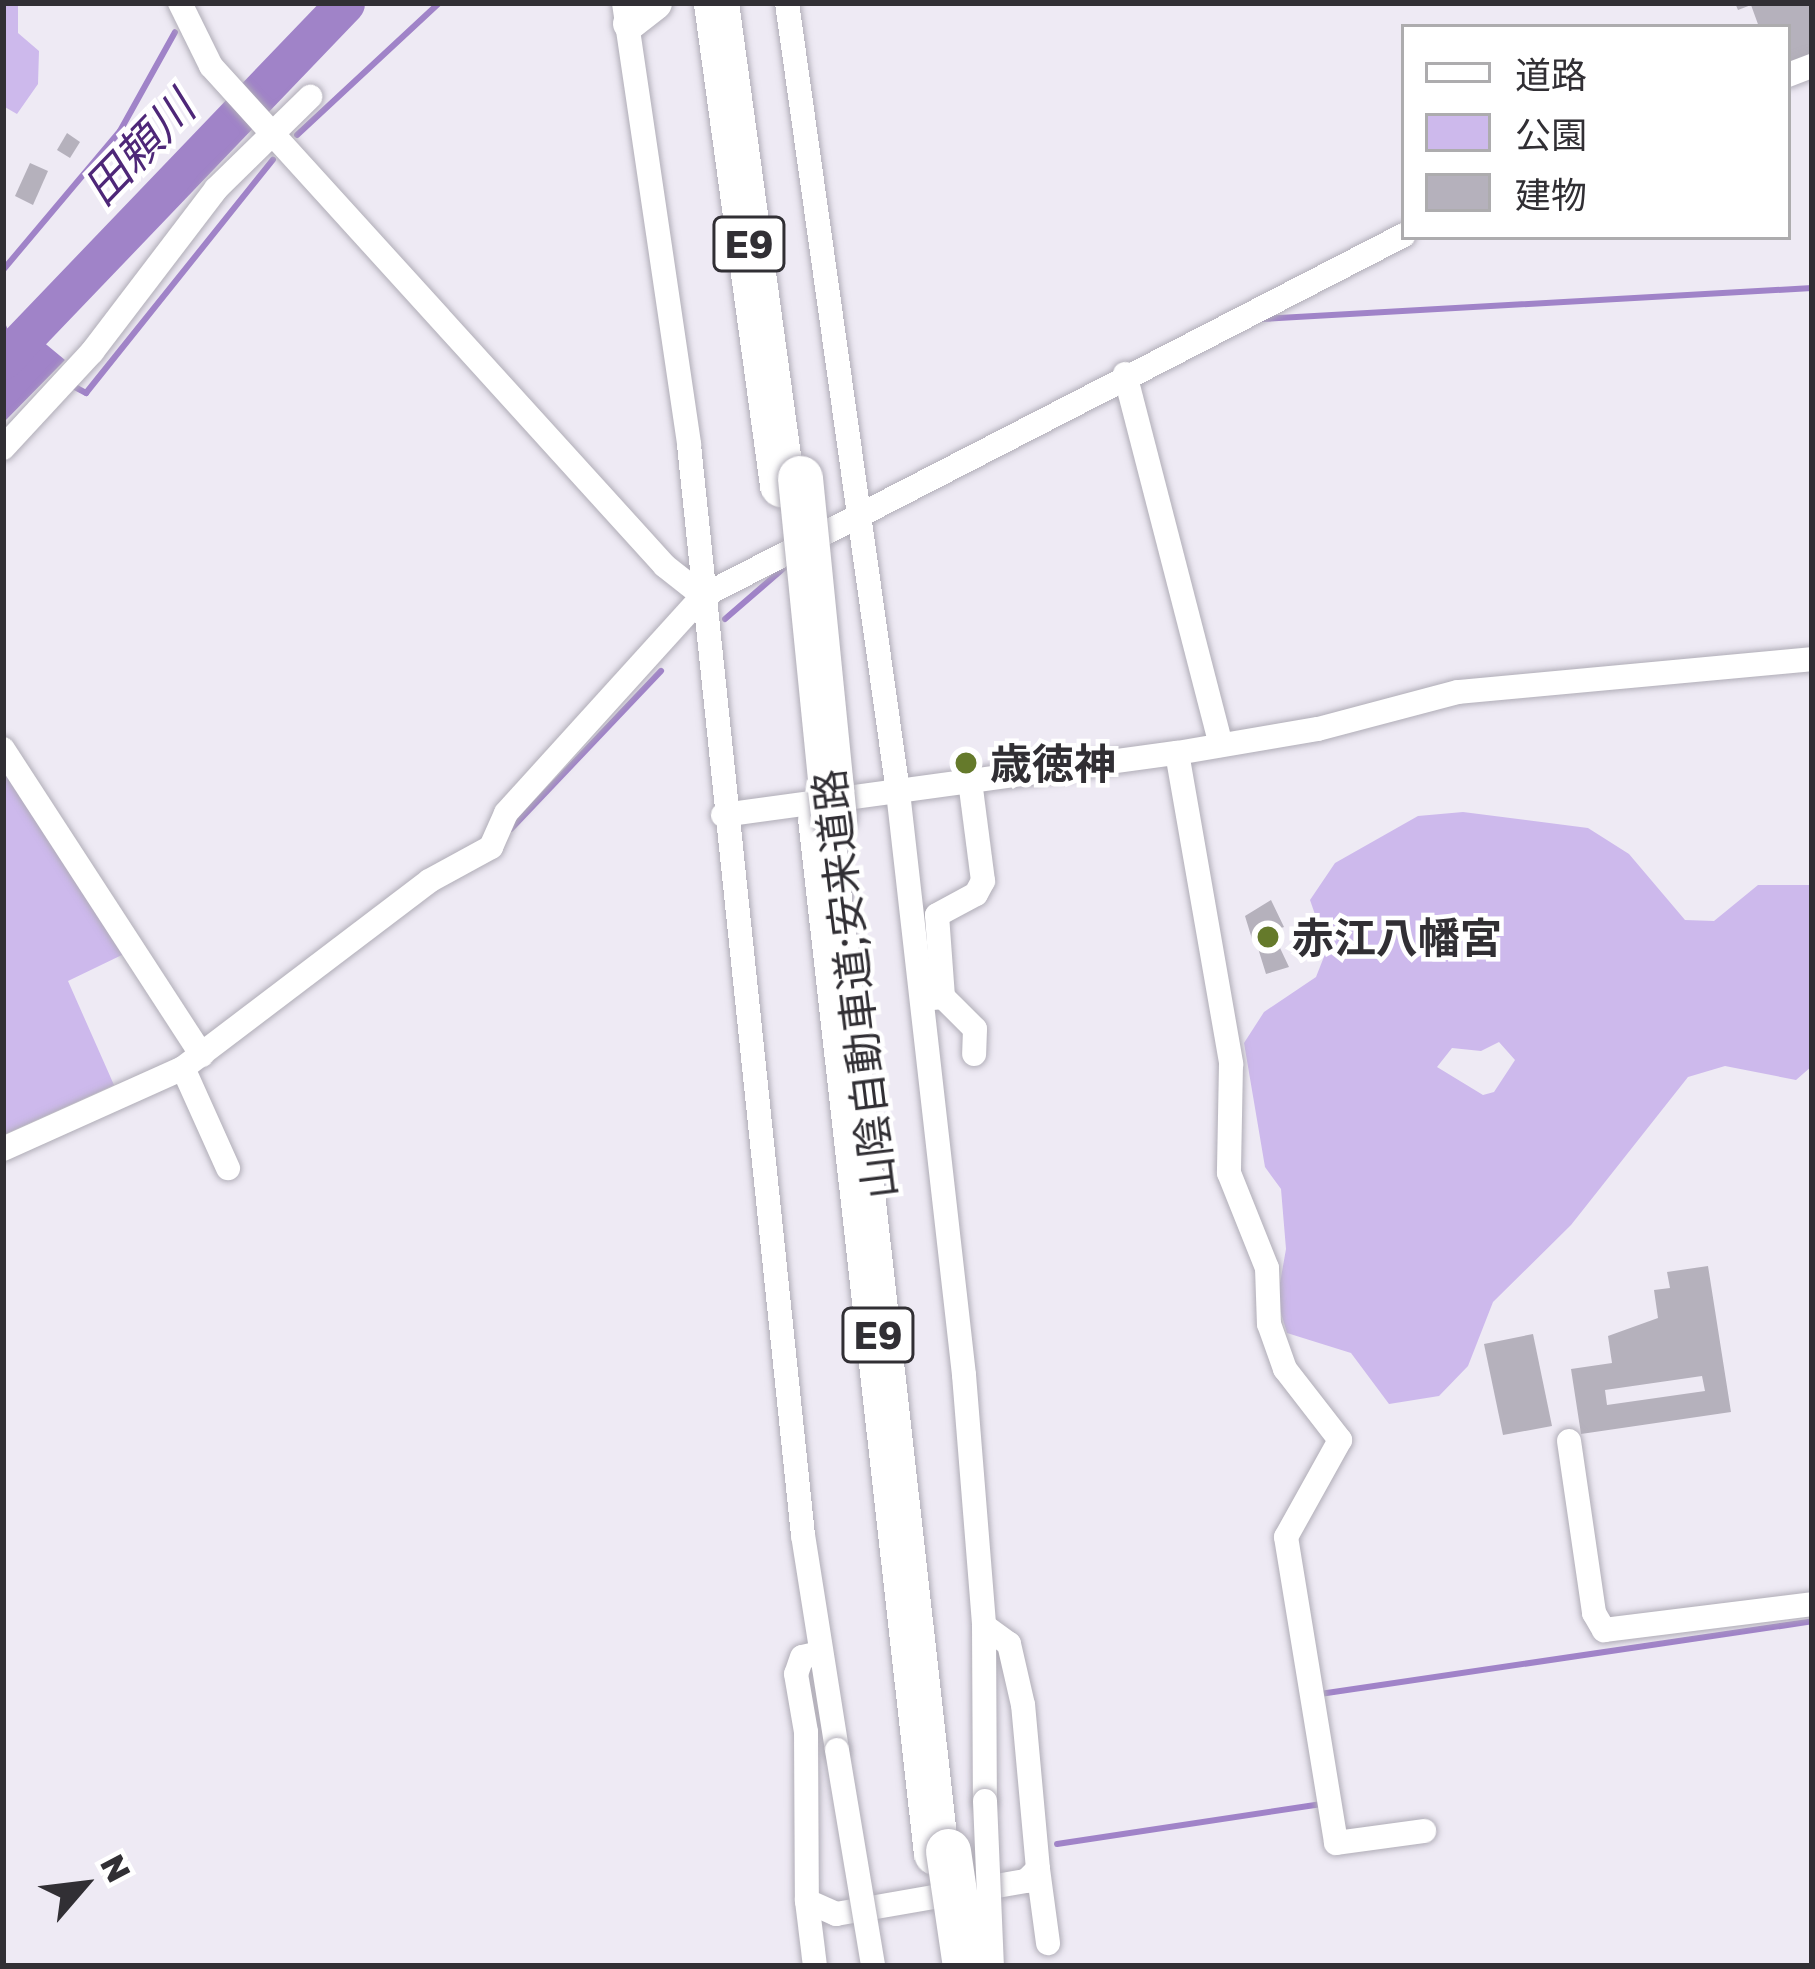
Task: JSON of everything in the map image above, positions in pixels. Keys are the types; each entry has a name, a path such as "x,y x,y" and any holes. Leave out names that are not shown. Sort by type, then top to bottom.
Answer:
{"highway":[{"name":"山陰自動車道;安来道路","path":"716,3 791,482"},
{"name":"山陰自動車道;安来道路","path":"729,3 791,482 942,1852 948,1966"},
{"name":"山陰自動車道;安来道路","path":"942,1852 965,1966"}],"street":[{"path":"180,3 211,66 664,566 703,596"},
{"path":"787,3 898,792 932,998 984,1626 992,1966"},
{"path":"636,10 820,1653 873,1966"},
{"path":"3,448 79,369 216,189 310,97"},
{"path":"3,1149 193,1061 429,881 490,847 506,813 703,596 860,511 1127,382 1401,237"},
{"path":"1127,382 1221,745"},
{"path":"723,815 1178,753 1458,692 1812,659"},
{"path":"3,749 193,1061 228,1168"},
{"path":"1178,753 1231,1064 1228,1173 1267,1268 1269,1324 1286,1369 1340,1440 1286,1537 1336,1844 1424,1831"},
{"path":"932,998 937,915 976,894 983,881 970,782"},
{"path":"932,998 975,1029 974,1054"},
{"path":"1569,1441 1594,1613 1604,1630 1812,1604"},
{"path":"984,1626 1009,1644 1023,1705 1048,1943"},
{"path":"815,1966 807,1900 806,1732 796,1674 802,1657 820,1653"},
{"path":"807,1900 836,1913 1026,1881 1038,1869"}],"green space":[{"path":"3,3 18,3 18,33 39,51 38,84 17,114 3,106"},
{"path":"3,764 126,953 68,981 114,1085 3,1135"},
{"path":"1463,812 1588,828 1629,854 1685,920 1714,921 1758,885 1812,885 1812,1066 1796,1080 1725,1066 1688,1077 1571,1225 1493,1302 1468,1366 1439,1396 1389,1404 1351,1353 1287,1333 1277,1300 1286,1249 1281,1189 1265,1167 1244,1043 1264,1012 1316,977 1327,949 1310,900 1335,863 1418,816","holes":["1499,1042 1515,1060 1494,1092 1483,1095 1437,1067 1452,1048 1481,1051"]}],"shaded area":[{"path":"3,318 8,330 18,321 65,360 3,423"}],"building":[{"path":"1735,3 1812,3 1812,56 1791,63 1791,24 1758,24 1751,5 1738,10"},
{"path":"67,133 80,142 70,158 57,150"},
{"path":"30,163 48,171 33,205 15,196"},
{"name":"赤江八幡宮","path":"1271,900 1284,927 1272,931 1289,967 1266,974 1257,945 1263,935 1252,939 1245,916"},
{"path":"1708,1266 1731,1412 1581,1434 1571,1369 1612,1363 1608,1336 1658,1318 1654,1290 1670,1288 1667,1272","holes":["1702,1376 1705,1391 1607,1405 1605,1390"]},
{"path":"1533,1334 1552,1426 1503,1435 1484,1344"}],"waterway":[{"name":"田頼川","path":"3,360 345,3"},
{"path":"297,135 439,3"},
{"path":"3,270 120,131 175,32"},
{"path":"73,386 86,393 273,160"},
{"path":"1262,319 1812,288"},
{"path":"725,619 785,567"},
{"path":"511,829 661,671"},
{"path":"1320,1694 1812,1621"},
{"path":"1057,1844 1320,1804"}],"place":[{"name":"歳徳神","path":"966,763"},
{"name":"赤江八幡宮","path":"1268,937"}]}
